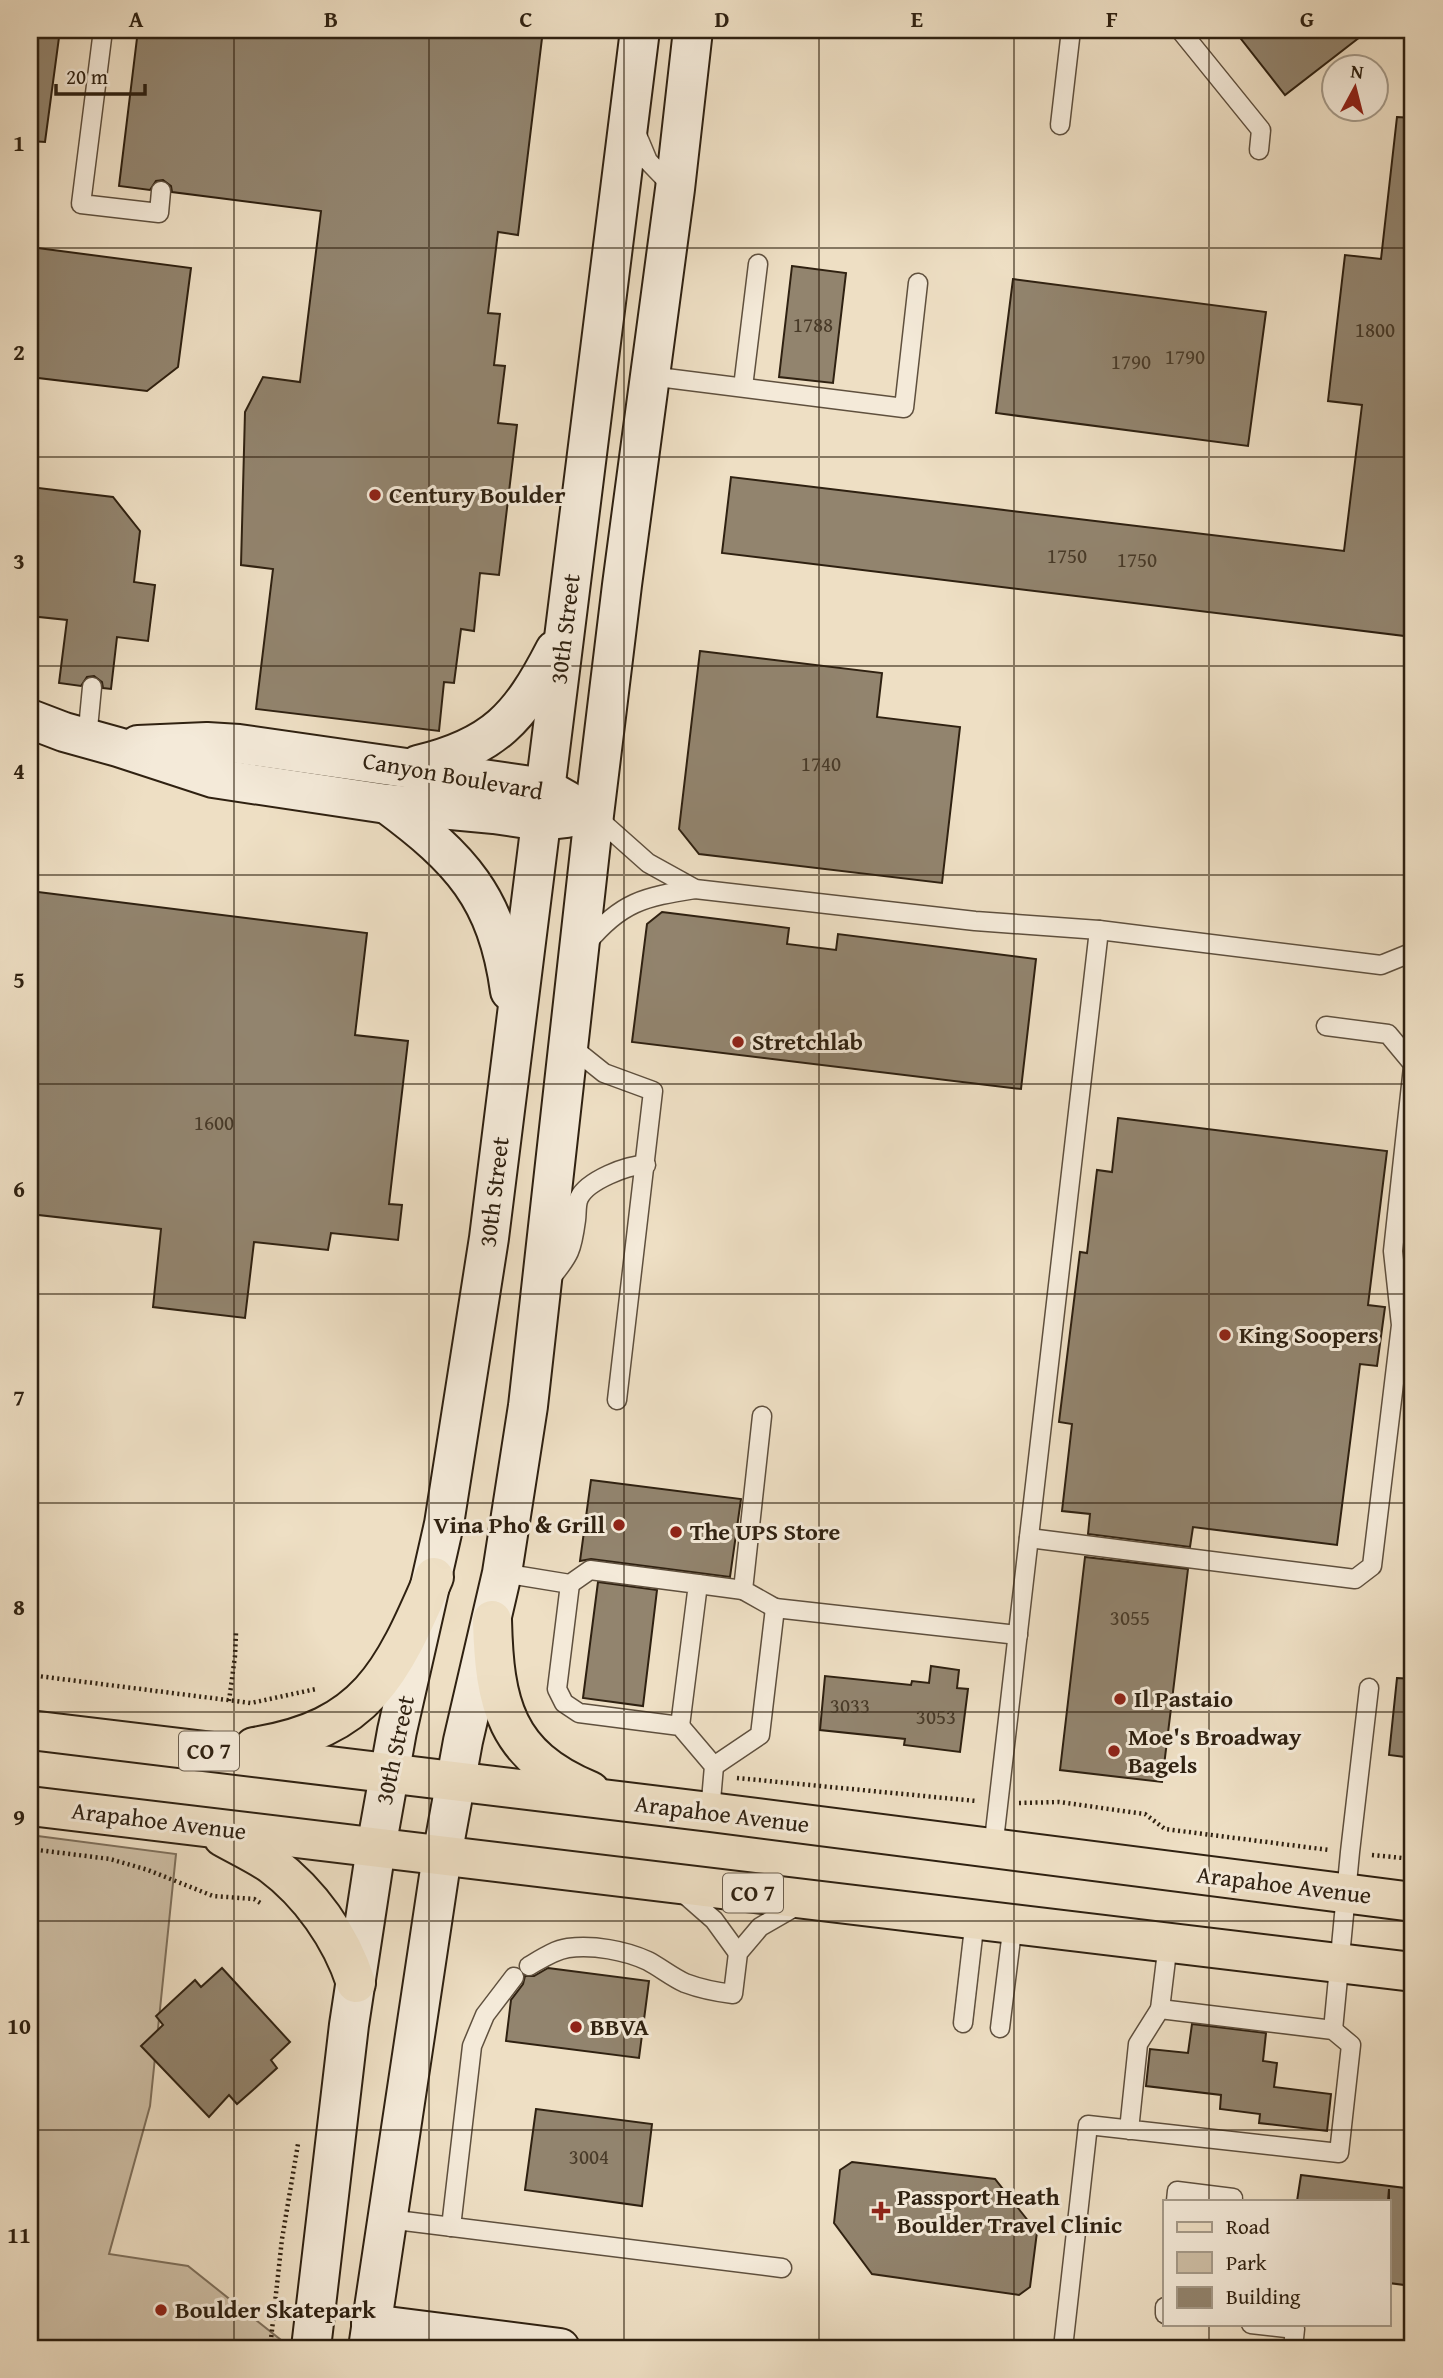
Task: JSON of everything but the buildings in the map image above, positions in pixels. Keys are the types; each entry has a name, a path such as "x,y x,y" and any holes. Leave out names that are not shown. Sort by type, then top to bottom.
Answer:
{"main road":[{"name":"30th Street","path":"311,2348 356,1983 376,1848 389,1773 434,1577 455,1464 489,1238 640,30"},
{"name":"30th Street","path":"369,2336 442,1856 455,1782 502,1573 524,1434 543,1287 557,1135 594,815 693,30"},
{"path":"410,767 447,758 493,735 519,710 538,684 564,632"},
{"name":"Canyon Boulevard","path":"30,719 213,778 387,804 494,814 543,804"},
{"name":"Canyon Boulevard","path":"103,743 239,744 410,767 543,804 594,815"},
{"path":"387,804 448,853 481,896 506,961 514,1026"},
{"path":"207,1751 255,1747 300,1737 318,1731 344,1715 388,1670 402,1647 434,1577"},
{"path":"492,1620 496,1683 517,1738 536,1759 563,1778 615,1801"},
{"name":"Arapahoe Avenue","path":"30,1730 615,1801 713,1785 993,1849 1413,1902"},
{"name":"Arapahoe Avenue","path":"30,1806 1413,1972"},
{"path":"203,1826 268,1862 295,1885 334,1935 356,1983"},
{"path":"369,2336 560,2348"}],"lane":[{"path":"103,30 81,204 159,213 161,191"},
{"path":"1059,125 1071,30"},
{"path":"1180,30 1261,130 1259,150"},
{"path":"629,117 648,161 675,189"},
{"path":"743,387 758,264"},
{"path":"650,376 904,408 918,283"},
{"path":"92,687 103,743"},
{"path":"594,815 648,863 695,889"},
{"path":"579,954 616,912 652,895 695,889 975,921 1100,930 1381,965 1413,952"},
{"path":"993,1849 1100,930"},
{"path":"1029,1538 1355,1578 1372,1566 1401,1325 1393,1251 1413,1065 1388,1034 1326,1026"},
{"path":"569,1045 604,1073 653,1091 617,1400"},
{"path":"543,1287 568,1257 573,1244 579,1199 585,1190 633,1164 646,1165"},
{"path":"743,1590 762,1416"},
{"path":"502,1573 570,1584 590,1570 743,1590 775,1608 1018,1636"},
{"path":"570,1584 556,1689 564,1703 579,1713 680,1726"},
{"path":"698,1584 680,1726 713,1785 760,1735 775,1608"},
{"path":"1333,2030 1369,1688"},
{"path":"674,1885 715,1920 738,1953"},
{"path":"529,1966 567,1948 611,1950 643,1959 676,1979 704,1990 733,1994 738,1953 760,1927 810,1899"},
{"path":"962,2024 975,1919"},
{"path":"1000,2028 1013,1923"},
{"path":"1129,2130 1138,2044 1160,2009 1168,1943"},
{"path":"451,2227 467,2077 475,2034 485,2015 514,1977"},
{"path":"1063,2348 1088,2125 1339,2153 1351,2045 1333,2030 1160,2009"},
{"path":"1176,2200 1177,2191 1233,2198 1232,2200"},
{"path":"388,2219 782,2268"},
{"path":"1269,2326 1295,2329 1293,2348"}],"path":[{"path":"229,1701 236,1656 236,1633"},
{"path":"30,1675 251,1703 317,1689"},
{"path":"713,1785 998,1803 1059,1802 1145,1814 1165,1829 1413,1859"},
{"path":"30,1849 110,1859 148,1870 212,1896 254,1899 265,1905"}],"green space":[{"path":"30,1835 176,1854 150,2106 109,2254 188,2266 281,2340 280,2348 30,2348"}],"place":[{"name":"Century Boulder","path":"375,495"},
{"name":"Stretchlab","path":"738,1042"},
{"name":"King Soopers","path":"1225,1335"},
{"name":"Vina Pho & Grill","path":"619,1525"},
{"name":"The UPS Store","path":"676,1532"},
{"name":"Il Pastaio","path":"1120,1699"},
{"name":"Moe's Broadway Bagels","path":"1114,1751"},
{"name":"BBVA","path":"576,2027"},
{"name":"Passport Heath Boulder Travel Clinic","path":"881,2211"},
{"name":"Boulder Skatepark","path":"161,2310"}]}
